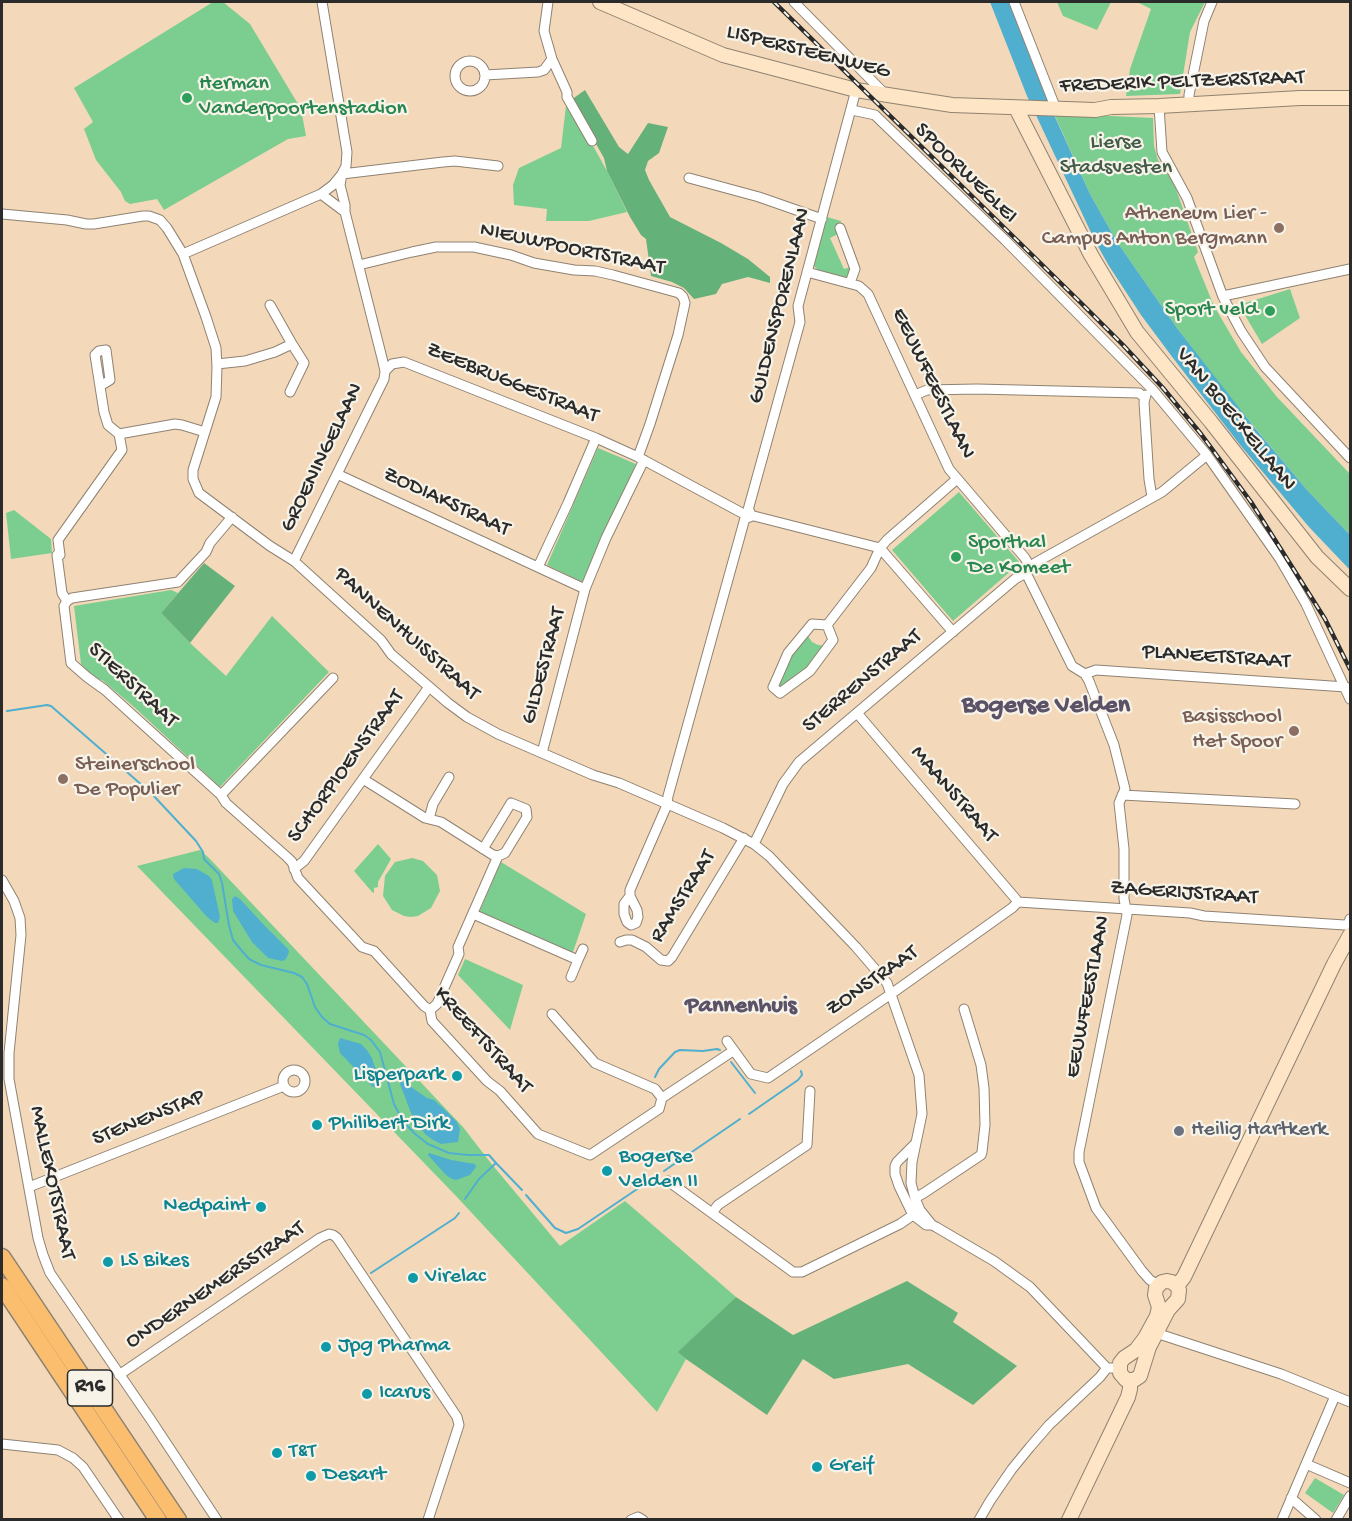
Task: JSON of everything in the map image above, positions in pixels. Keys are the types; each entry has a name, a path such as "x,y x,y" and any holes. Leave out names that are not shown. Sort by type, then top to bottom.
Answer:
{"highway":[{"name":"R16","path":"2,1257 178,1520"},
{"name":"R16","path":"2,1286 158,1520"}],"street":[{"path":"183,255 321,194 342,174 346,166 347,152 322,2"},
{"path":"548,2 544,31 552,59 567,92 567,98 592,141"},
{"name":"LISPERSTEENWEG","path":"600,2 723,55 856,90 952,105 1016,108"},
{"path":"794,2 886,96"},
{"path":"1014,2 1054,109"},
{"path":"1189,104 1204,21 1212,2"},
{"path":"485,75 538,72 544,70 552,59"},
{"path":"852,110 856,90"},
{"name":"FREDERIK PELTZERSTRAAT","path":"1016,108 1095,110 1111,107 1300,98 1350,98"},
{"path":"1159,106 1162,152 1186,198 1223,296 1240,332 1265,367 1350,458"},
{"name":"VAN BOECKELLAAN","path":"1016,108 1091,255 1137,332 1317,556 1350,589"},
{"name":"GULDENSPORENLAAN","path":"630,896 630,890 667,805 800,322 798,306 852,110"},
{"name":"SPOORWEGLEI","path":"852,110 875,115 1005,240 1152,389 1207,455 1280,559 1306,604 1350,699"},
{"path":"342,174 455,161 498,166"},
{"path":"342,174 340,185 345,212 385,370"},
{"path":"689,178 759,197 822,219"},
{"path":"321,194 345,212"},
{"name":"PANNENHUISSTRAAT","path":"2,214 94,224 149,216 160,220 183,255 216,348 216,397 193,470 193,479 199,493 294,561 381,640 391,654 448,703 475,721 498,734 744,838 769,856 887,983 919,1075 922,1114 910,1175 920,1210 932,1225 994,1260 1030,1287 1113,1368"},
{"path":"840,228 855,269 850,283"},
{"name":"NIEUWPOORTSTRAAT","path":"358,265 436,247 474,247 511,255 534,263 612,275 683,297 685,303 678,335 641,458 585,589"},
{"path":"1223,296 1350,270"},
{"name":"EEUWFEESTLAAN","path":"807,272 859,286 868,294 949,469 1025,558 1028,570 1072,666 1085,674 1114,745 1125,789 1119,803 1124,849 1125,926 1078,1152 1079,1161 1096,1208 1142,1271 1158,1285"},
{"path":"270,305 304,363 290,392"},
{"path":"217,364 245,361 292,344"},
{"name":"ZEEBRUGGESTRAAT","path":"385,370 392,364 404,362 596,438 641,458 746,514 880,548"},
{"name":"GROENINGELAAN","path":"294,561 384,379 385,370"},
{"path":"100,386 106,422 119,434 176,424 205,432"},
{"path":"915,395 927,390 977,389 1139,393 1145,398"},
{"path":"1152,389 1146,395 1144,402 1152,497"},
{"name":"STIERSTRAAT","path":"119,434 122,450 58,540 62,593 67,601 64,606 71,663 105,690 221,795 226,803 259,834"},
{"path":"538,567 596,438"},
{"name":"STERRENSTRAAT","path":"754,844 783,784 799,762 1035,563 1162,492 1207,455"},
{"name":"ZODIAKSTRAAT","path":"337,474 585,589"},
{"path":"827,625 871,568 880,548 887,540 957,480"},
{"path":"67,601 72,598 178,582 206,552 210,543 232,517"},
{"path":"880,548 953,632"},
{"name":"GILDESTRAAT","path":"542,753 585,589"},
{"path":"812,624 827,625 833,640 810,671 780,693 773,687 788,653 812,624"},
{"name":"PLANEETSTRAAT","path":"1085,674 1096,670 1346,687"},
{"path":"221,795 333,678"},
{"name":"SCHORPIOENSTRAAT","path":"294,869 304,861 429,687"},
{"name":"MAANSTRAAT","path":"857,713 1018,902"},
{"path":"429,819 433,804 448,777"},
{"path":"363,779 425,818 441,822 483,849 493,855 498,856 505,853 528,817 526,809 511,803 483,849"},
{"path":"1122,795 1294,804"},
{"name":"KREEFTSTRAAT","path":"259,834 292,862 298,878 362,947 374,951 430,1010 432,1022 538,1134 590,1155 658,1109 662,1098 733,1051"},
{"name":"RAMSTRAAT","path":"620,942 632,940 646,947 661,960 668,961 744,838"},
{"path":"430,1010 437,1004 459,954 458,947 498,856"},
{"name":"MALLEKOTSTRAAT","path":"2,880 14,901 20,918 21,935 9,1070 38,1238 50,1273 217,1520"},
{"name":"ZAGERIJSTRAAT","path":"1018,902 1350,926"},
{"name":"ZONSTRAAT","path":"727,1041 751,1074 768,1078 891,994 1018,902"},
{"path":"473,914 578,960"},
{"path":"1177,1286 1190,1266 1347,946 1350,926"},
{"path":"571,977 583,949"},
{"path":"915,1198 981,1155 982,1152 985,1125 984,1088 981,1065 964,1009"},
{"path":"552,1014 595,1063 655,1089 662,1098"},
{"name":"STENENSTAP","path":"29,1187 284,1086"},
{"path":"712,1213 718,1205 807,1145 810,1091"},
{"path":"668,1181 793,1272 802,1272 914,1215 899,1186 895,1166 917,1142"},
{"name":"PANNENHUISSTRAAT","path":"914,1215 926,1225 932,1225"},
{"name":"ONDERNEMERSSTRAAT","path":"119,1375 320,1238 329,1234 333,1235 457,1417 459,1425 428,1520"},
{"path":"979,1520 1012,1469 1048,1425 1100,1377 1136,1350 1157,1316 1159,1307 1155,1295 1158,1285 1163,1281 1174,1283 1177,1286 1178,1299 1168,1310 1144,1358 1142,1374 1130,1380 1124,1378 1113,1368"},
{"path":"1156,1333 1281,1374 1350,1402"},
{"path":"1069,1520 1128,1397 1130,1380"},
{"path":"1282,1520 1335,1396"},
{"path":"2,1444 58,1450 73,1458 83,1467 119,1520"},
{"path":"1306,1464 1350,1483"},
{"path":"1336,1520 1350,1496"},
{"path":"1291,1498 1316,1520"},
{"path":"631,1520 635,1517 642,1520"}],"green space":[{"name":"Herman Vanderpoortenstadion","path":"213,2 223,2 250,24 301,109 306,136 288,139 164,210 157,199 130,204 125,201 121,192 96,160 84,129 93,122 74,88"},
{"path":"1057,2 1111,2 1097,30 1063,16"},
{"name":"Lierse Stadsvesten","path":"1137,2 1205,2 1190,32 1180,94 1126,96 1130,69 1151,9"},
{"path":"585,90 619,147 628,154 648,123 668,127 659,153 648,161 645,170 670,217 748,259 770,277 770,283 748,277 722,284 716,294 694,299 684,288 651,276 646,239 630,217 607,171 604,158 571,100"},
{"path":"566,106 571,106 627,212 589,221 546,221 547,209 514,205 513,185 519,168 561,148"},
{"name":"Lierse Stadsvesten","path":"1055,116 1153,118 1154,146 1158,160 1174,183 1198,252 1194,257 1214,306 1241,352 1277,397 1350,474 1350,535 1307,490 1236,405 1177,328 1117,242 1090,194"},
{"path":"827,217 841,221 838,234 830,238 844,269 851,267 846,278 820,272 814,266"},
{"name":"Sport veld","path":"1290,289 1300,318 1262,344 1239,305"},
{"path":"598,448 636,464 582,582 547,565"},
{"name":"Sporthal De Komeet","path":"959,492 1020,563 953,621 892,550"},
{"path":"14,510 51,539 52,553 11,559 6,513"},
{"path":"204,563 235,586 190,643 161,613"},
{"path":"171,590 178,593 161,613 226,676 272,616 329,672 220,787 134,707 102,680 96,679 81,664 74,606"},
{"path":"806,633 812,642 827,646 808,670 780,691 775,686 789,655"},
{"path":"378,844 391,859 378,882 378,887 374,888 374,893 354,871"},
{"path":"200,850 463,1127 560,1246 625,1201 736,1297 679,1352 686,1359 657,1412 456,1196 137,866"},
{"path":"412,858 423,861 437,875 440,891 431,908 418,916 411,917 392,910 383,896 385,876 395,862"},
{"path":"501,862 586,914 572,955 479,913"},
{"path":"465,959 523,985 510,1030 458,975"},
{"path":"907,1281 958,1313 953,1322 1017,1366 973,1405 908,1364 834,1379 803,1359 767,1415 678,1352 736,1297 793,1335"},
{"path":"1315,1478 1344,1495 1333,1513 1305,1493"}],"water":[{"path":"990,2 1009,2 1045,95 1090,194 1117,242 1177,328 1254,427 1307,490 1350,535 1350,570 1309,527 1241,446 1141,315 1109,266 1027,96"},
{"path":"184,868 197,869 212,880 220,917 218,923 207,917 174,879 173,874"},
{"path":"235,896 288,949 286,959 282,961 268,958 252,942 233,911 232,899"},
{"path":"340,1038 361,1044 367,1050 376,1070 377,1087 373,1087 340,1053 338,1044"},
{"path":"401,1080 427,1098 434,1100 457,1122 460,1129 458,1142 441,1144 425,1134 411,1113 399,1081"},
{"path":"429,1153 475,1164 476,1167 470,1175 456,1180 452,1179 428,1155"}],"waterway":[{"path":"7,711 51,706 151,793 196,841 203,852 204,859 219,874 233,940 249,959 261,965 302,977 322,1017 330,1024 364,1035 371,1040 380,1052 394,1104 403,1121 414,1133 428,1144 449,1153 489,1155 496,1163"},
{"path":"655,1077 659,1069 675,1052 720,1050"},
{"path":"731,1062 755,1093"},
{"path":"749,1114 798,1080 802,1075 801,1071"},
{"path":"664,1171 740,1119"},
{"path":"465,1199 479,1179 496,1163 522,1190"},
{"path":"526,1195 555,1228 566,1233 578,1229 655,1177"},
{"path":"371,1273 455,1218 459,1213"}],"railway":[{"path":"774,2 1081,303 1163,388 1201,434 1251,502 1325,619 1350,669"}],"place":[{"name":"Herman Vanderpoortenstadion","path":"187,98"},
{"name":"Atheneum Lier - Campus Anton Bergmann","path":"1279,228"},
{"name":"Sport veld","path":"1270,311"},
{"name":"Sporthal De Komeet","path":"956,557"},
{"name":"Basisschool Het Spoor","path":"1294,731"},
{"name":"Steinerschool De Populier","path":"63,779"},
{"name":"Lisperpark","path":"457,1076"},
{"name":"Philibert Dirk","path":"317,1125"},
{"name":"Heilig Hartkerk","path":"1179,1131"},
{"name":"Bogerse Velden II","path":"607,1171"},
{"name":"Nedpaint","path":"261,1207"},
{"name":"LS Bikes","path":"108,1262"},
{"name":"Virelac","path":"413,1278"},
{"name":"Jpg Pharma","path":"326,1347"},
{"name":"Icarus","path":"367,1394"},
{"name":"T&T","path":"277,1453"},
{"name":"Greif","path":"817,1467"},
{"name":"Desart","path":"311,1476"}],"district":[{"name":"Bogerse Velden","path":"1046,707"},
{"name":"Pannenhuis","path":"741,1007"}]}
